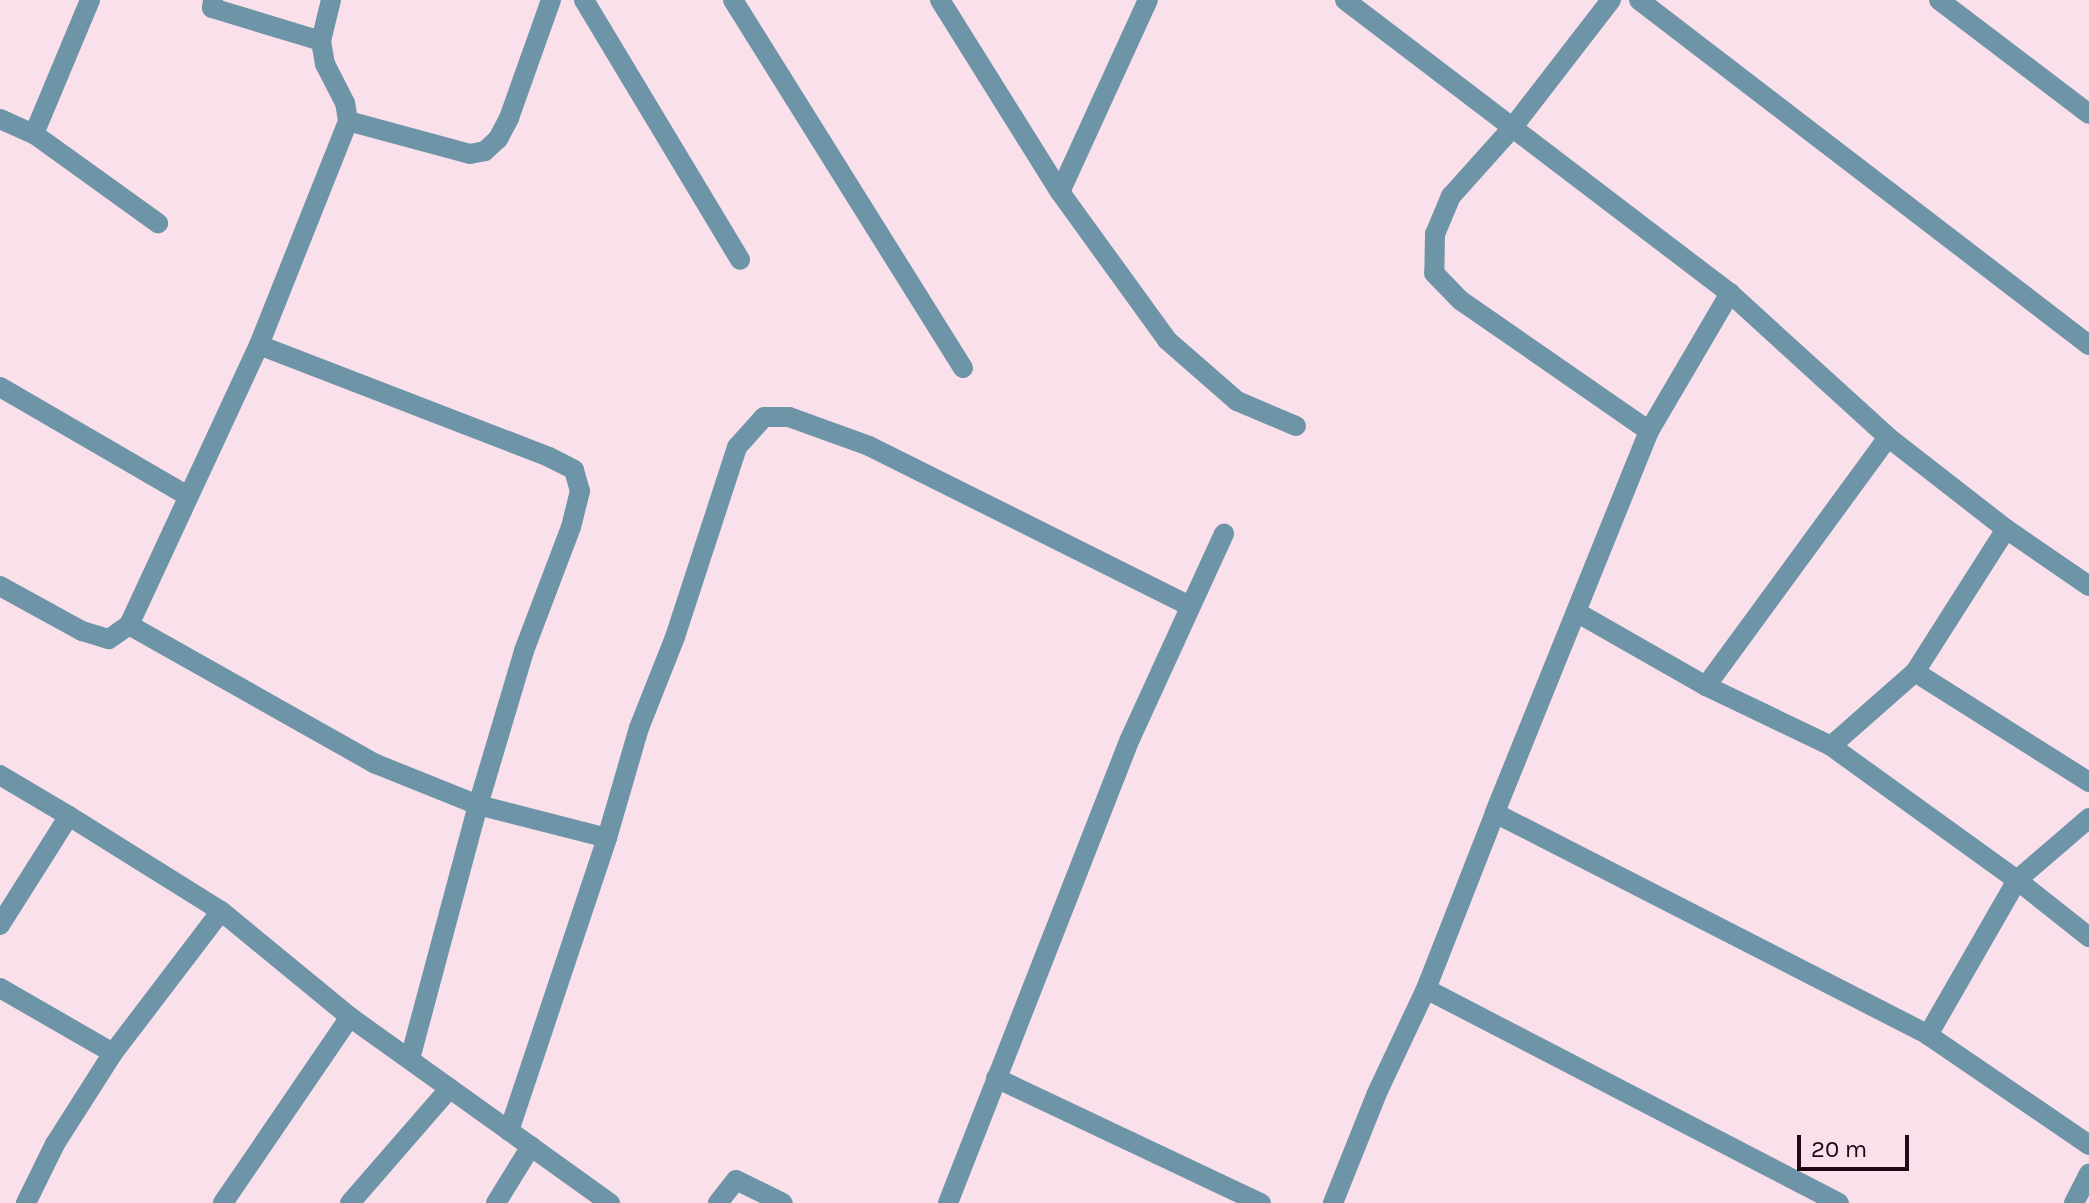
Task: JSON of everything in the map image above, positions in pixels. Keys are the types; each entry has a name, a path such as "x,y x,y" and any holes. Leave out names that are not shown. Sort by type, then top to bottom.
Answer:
{"street":[{"path":"34,134 90,0"},
{"path":"213,0 212,8 321,41"},
{"path":"0,586 82,631 109,639 129,625 259,345 348,121 345,103 325,64 321,41 331,0"},
{"path":"348,121 470,154 485,151 498,139 509,118 551,0"},
{"path":"584,0 740,260"},
{"path":"733,0 963,368"},
{"path":"940,0 1060,192 1167,340 1237,401 1296,426"},
{"path":"1060,192 1148,0"},
{"path":"1345,0 1730,293 1888,437 2006,529 2089,586"},
{"path":"1611,0 1513,127 1451,196 1435,234 1434,273 1460,300 1649,431"},
{"path":"1639,0 2089,345"},
{"path":"1939,0 2089,114"},
{"path":"0,119 34,134 158,223"},
{"path":"1333,1203 1377,1093 1426,989 1649,431 1730,293"},
{"path":"259,345 574,470 580,491 571,527 524,651 478,805 410,1059"},
{"path":"0,387 188,496"},
{"path":"509,1131 607,838 639,728 675,637 737,447 764,417 789,417 869,446 1190,606"},
{"path":"1706,686 1888,437"},
{"path":"1831,746 1915,672 2006,529"},
{"path":"948,1203 1130,739 1224,534"},
{"path":"1578,613 1706,686 1831,746 2017,880 2089,937"},
{"path":"129,625 376,764 478,805 607,838"},
{"path":"1915,672 2089,782"},
{"path":"0,775 221,911 350,1017 610,1203"},
{"path":"1495,813 1928,1035 2089,1145"},
{"path":"0,925 69,816"},
{"path":"1928,1035 2017,880 2089,818"},
{"path":"26,1203 55,1144 113,1053 221,911"},
{"path":"0,988 113,1053"},
{"path":"1426,989 1839,1203"},
{"path":"223,1203 350,1017"},
{"path":"996,1078 1261,1203"},
{"path":"350,1203 450,1088"},
{"path":"496,1203 531,1146"},
{"path":"2074,1203 2089,1174"},
{"path":"718,1203 736,1180 783,1203"}]}
